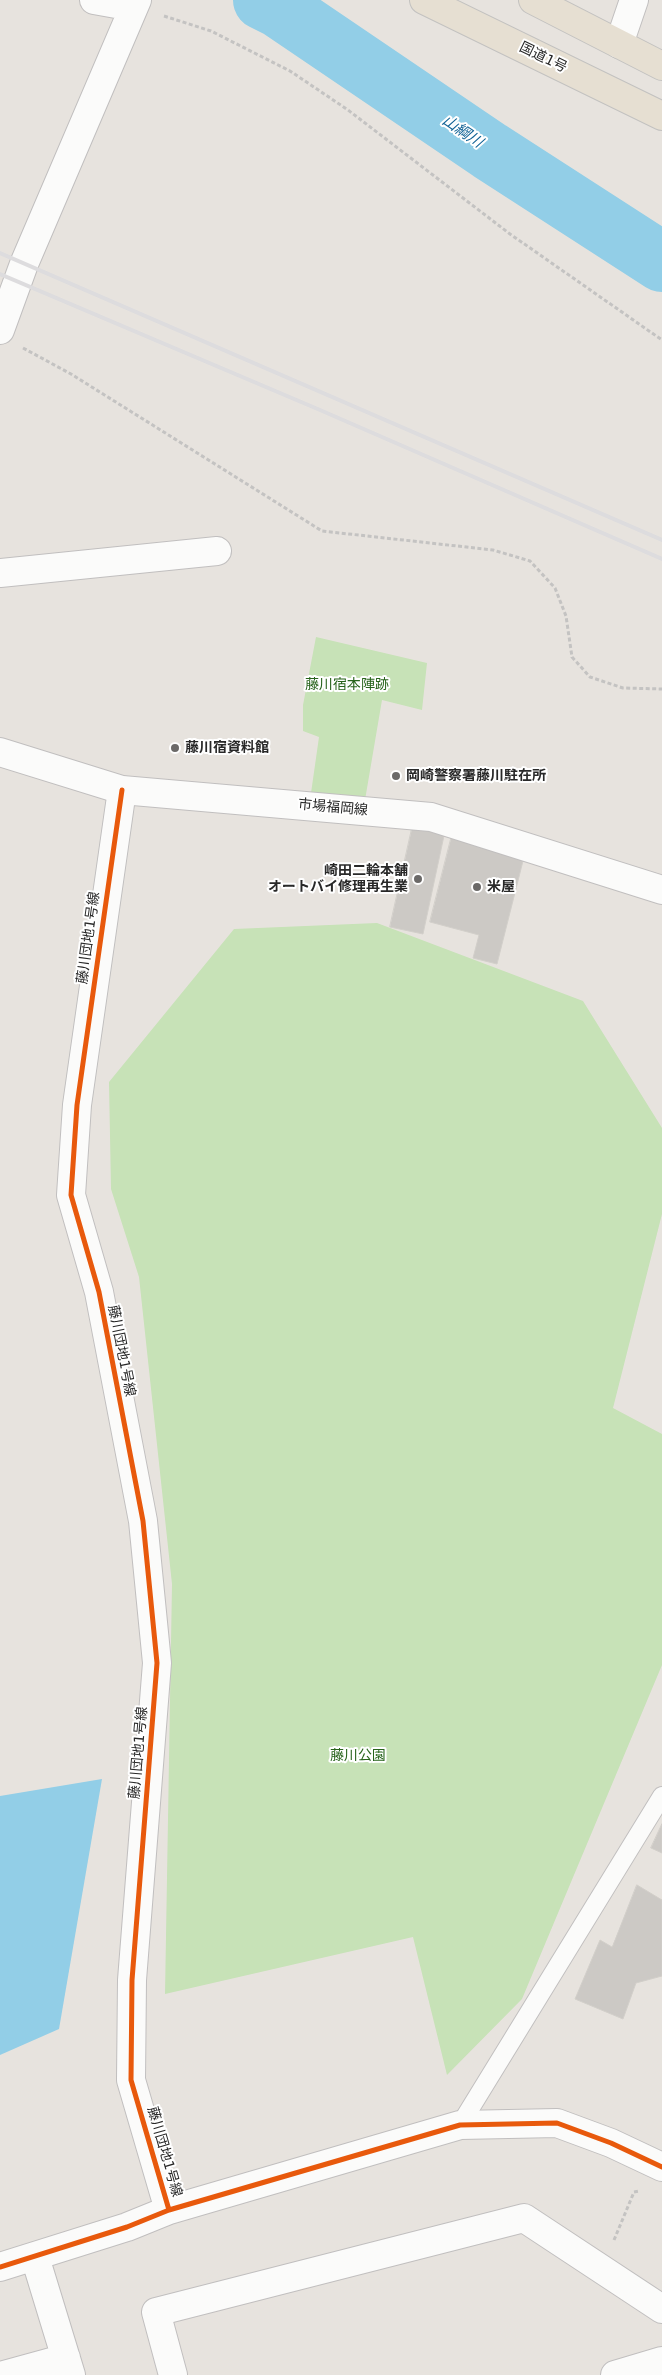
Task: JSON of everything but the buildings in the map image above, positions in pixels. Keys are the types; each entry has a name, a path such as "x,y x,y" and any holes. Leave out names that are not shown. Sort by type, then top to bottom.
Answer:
{"highway":[{"name":"国道1号","path":"424,0 662,116"},
{"path":"533,0 662,66"}],"street":[{"path":"8,337 24,264 128,2 94,0"},
{"path":"619,44 634,0"},
{"path":"0,572 217,551"},
{"name":"市場福岡線","path":"0,752 122,790 431,817 662,890"},
{"name":"藤川団地1号線","path":"122,790 77,1106 71,1195 99,1292 143,1521 157,1663 132,1980 131,2080 169,2210 460,2125 557,2123 612,2143 662,2167"},
{"path":"0,2267 127,2228 169,2210"},
{"path":"173,2375 156,2312 524,2218 662,2309"},
{"path":"4,2375 68,2366 35,2257"},
{"path":"615,2375 662,2361"}],"lane":[{"path":"460,2125 662,1796"}],"path":[{"path":"128,2 212,31 290,71 348,110 510,234 662,340"},
{"path":"8,337 80,379 322,530 493,550 530,561 555,588 566,616 572,657 590,677 623,688 662,689"},
{"path":"601,2268 634,2192 644,2189"}],"green space":[{"name":"藤川宿本陣跡","path":"316,637 427,663 422,710 382,700 365,800 311,793 319,737 303,731 303,705"},
{"name":"藤川公園","path":"377,923 583,1001 662,1128 662,1214 613,1408 662,1434 662,1665 522,1999 447,2075 413,1937 165,1994 172,1584 139,1277 111,1189 109,1082 234,929"}],"water":[{"path":"102,1779 59,2029 0,2055 0,1796"}],"waterway":[{"name":"山綱川","path":"263,0 279,8 490,151 662,262"}],"railway":[{"path":"0,253 662,540"},
{"path":"0,274 320,410 662,559"}],"cycle path":[{"path":"122,790 77,1105 71,1195 99,1292 143,1521 157,1663 132,1980 131,2080 169,2210"},
{"path":"0,2267 127,2227 169,2210 460,2125 557,2123 611,2143 662,2167"}],"place":[{"name":"藤川宿資料館","path":"175,748"},
{"name":"岡崎警察署藤川駐在所","path":"396,776"},
{"name":"崎田二輪本舗 オートバイ修理再生業","path":"418,879"},
{"name":"米屋","path":"477,887"}]}
